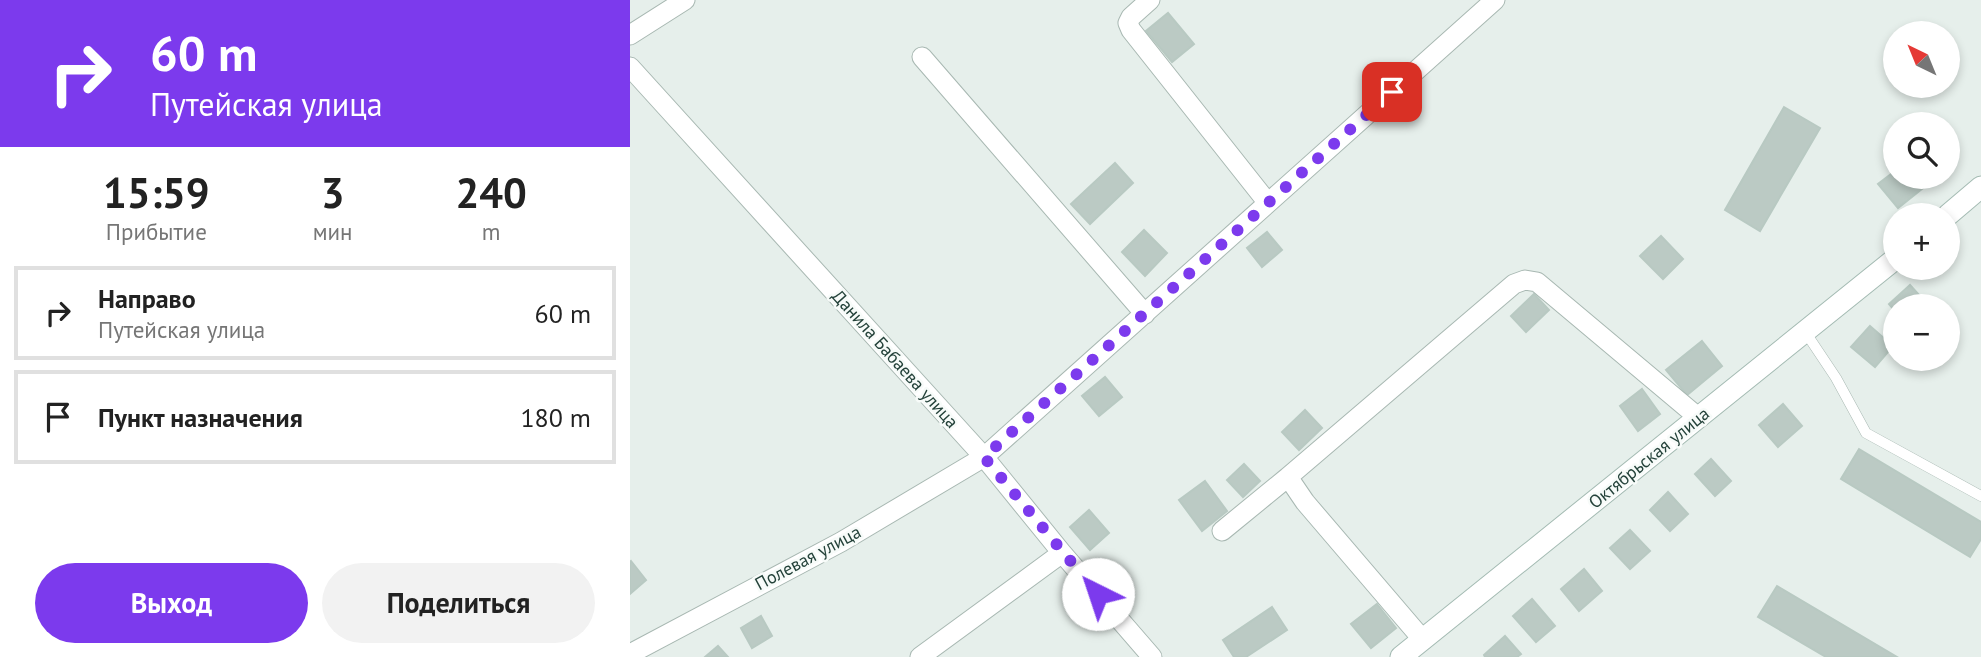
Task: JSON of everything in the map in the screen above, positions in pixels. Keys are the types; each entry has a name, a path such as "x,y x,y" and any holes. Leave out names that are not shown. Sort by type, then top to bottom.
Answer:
{"street":[{"path":"630,35 685,0"},
{"path":"1150,0 1130,17 1128,23 1131,30 1268,203"},
{"name":"Полевая улица","path":"630,654 841,542 984,457 1496,0"},
{"path":"922,57 1145,314"},
{"name":"Данила Бабаева улица","path":"630,67 984,457 1062,553 1153,657"},
{"path":"1960,205 1981,187"},
{"name":"Октябрьская улица","path":"1401,657 1883,269"},
{"path":"1222,531 1514,284 1525,280 1537,282 1699,418"},
{"path":"1288,477 1305,502 1423,640"},
{"path":"920,657 1062,553"}],"lane":[{"path":"1806,333 1866,433 1981,496"}],"building":[{"path":"1168,13 1194,44 1172,62 1146,31"},
{"path":"1784,107 1820,128 1760,231 1725,210"},
{"path":"1115,163 1133,183 1090,224 1071,204"},
{"path":"1883,180 1883,189 1922,189 1904,203 1894,203 1878,184"},
{"path":"1144,230 1167,253 1145,276 1122,252"},
{"path":"1267,232 1282,250 1262,267 1247,248"},
{"path":"1661,236 1683,259 1663,279 1640,256"},
{"path":"1910,285 1918,294 1900,294"},
{"path":"1534,294 1549,310 1526,332 1511,316"},
{"path":"1870,326 1883,337 1883,358 1875,367 1851,347"},
{"path":"1702,341 1722,366 1687,395 1666,370"},
{"path":"1105,377 1122,397 1099,416 1082,396"},
{"path":"1642,389 1660,414 1638,431 1620,406"},
{"path":"1783,404 1802,426 1778,447 1759,425"},
{"path":"1305,410 1322,428 1299,450 1282,432"},
{"path":"1859,449 1981,522 1981,539 1970,557 1841,479"},
{"path":"1711,459 1731,481 1715,496 1695,474"},
{"path":"1244,464 1260,481 1243,497 1227,480"},
{"path":"1205,481 1227,511 1202,531 1179,500"},
{"path":"1668,492 1688,514 1670,531 1650,510"},
{"path":"1089,510 1109,533 1090,550 1070,527"},
{"path":"1630,530 1650,551 1630,569 1610,548"},
{"path":"630,562 646,580 630,594"},
{"path":"1584,569 1602,591 1579,611 1561,589"},
{"path":"1777,586 1897,657 1826,657 1758,617"},
{"path":"1532,599 1555,626 1536,642 1513,616"},
{"path":"1377,604 1396,628 1371,648 1351,624"},
{"path":"1272,607 1287,630 1246,657 1234,657 1223,640"},
{"path":"761,616 772,636 752,648 741,628"},
{"path":"1505,636 1521,654 1517,657 1485,657 1484,655"},
{"path":"718,646 728,657 705,657"}],"route":[{"path":"1098,594 984,457 1392,92"}]}
